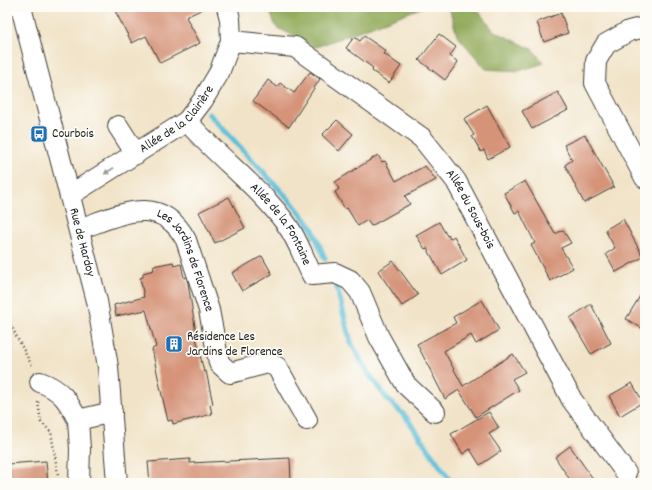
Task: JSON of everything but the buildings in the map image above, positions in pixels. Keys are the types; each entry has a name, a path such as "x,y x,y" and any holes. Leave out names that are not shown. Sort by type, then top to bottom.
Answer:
{"street":[{"name":"Rue de Hardoy","path":"21,7 97,301 108,367 117,483"},
{"name":"Allée de la Clairière","path":"70,195 187,121 203,100 219,73 230,41 230,19 227,7"},
{"path":"645,26 629,32 606,44 596,61 595,83 645,178"},
{"name":"Allée du Sous-bois","path":"230,41 295,47 422,138 456,182 572,400 626,473"},
{"name":"Allée de la Fontaine","path":"187,121 203,141 261,195 288,226 312,275 335,273 350,280 360,292 379,337 406,385 435,412"},
{"path":"118,126 138,152"},
{"name":"Les Jardins de Florence","path":"79,230 135,211 154,211 170,219 181,231 186,240 209,310 219,363 230,373 268,363 277,367 307,420"},
{"path":"37,384 53,387 67,400 78,420 80,449 78,483"},
{"path":"78,420 112,412"}],"path":[{"path":"7,318 37,384 41,422 51,432 59,477"}],"green space":[{"path":"268,7 423,7 316,47 276,27"},
{"path":"449,7 475,7 494,31 532,49 544,63 519,71 486,69 457,35"}],"waterway":[{"path":"209,114 293,204 312,228 325,259"},
{"path":"337,288 351,343 368,373 388,400 406,417 452,483"}],"place":[{"name":"Courbois","path":"39,134"},
{"name":"Résidence Les Jardins de Florence","path":"174,344"}]}
